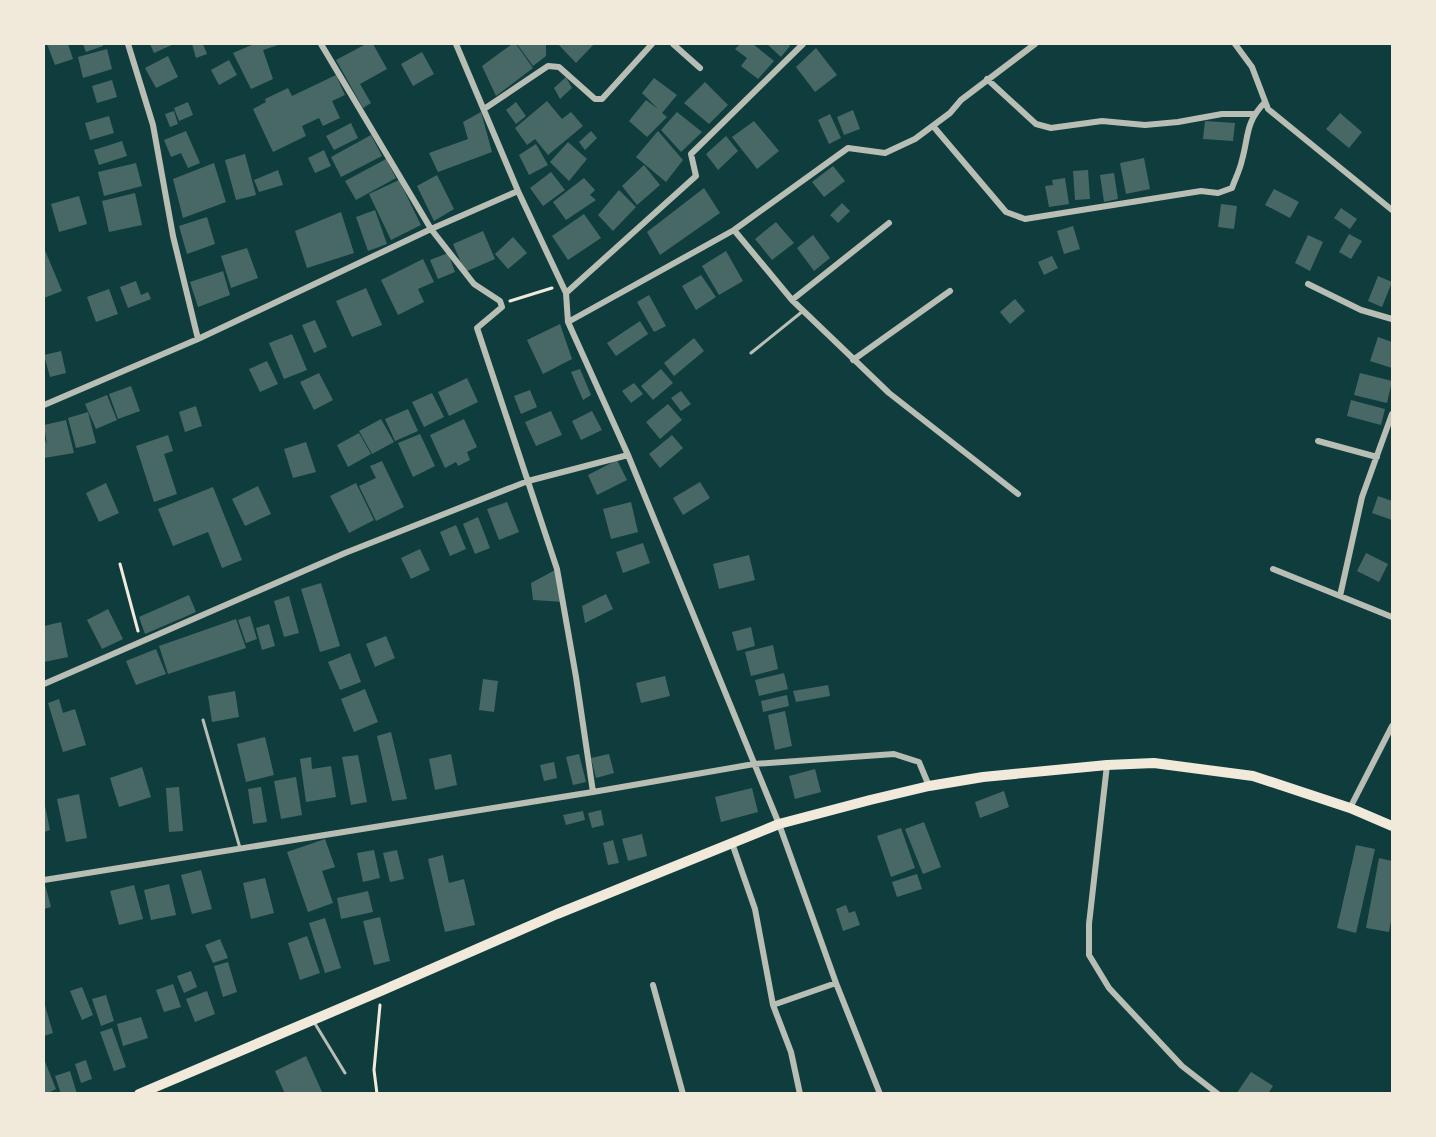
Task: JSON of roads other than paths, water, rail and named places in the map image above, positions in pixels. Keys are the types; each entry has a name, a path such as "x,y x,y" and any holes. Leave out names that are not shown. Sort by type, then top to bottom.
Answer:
{"main road":[{"path":"139,1094 381,992 557,914 779,824 928,786 983,777 1107,765 1154,763 1253,776 1350,808 1392,826"}],"street":[{"path":"128,44 153,125 173,236 198,339"},
{"path":"321,44 431,229 474,284 500,301 502,307 477,328 560,580 593,792"},
{"path":"456,44 566,293 567,322 628,455 779,824 836,983 880,1094"},
{"path":"484,109 548,66 559,67 595,99 602,99 652,44"},
{"path":"673,44 700,68"},
{"path":"566,293 696,176 691,154 802,44"},
{"path":"567,322 734,230 848,148 885,153 915,139 950,113 961,100 987,79 1035,44"},
{"path":"1235,44 1252,67 1268,109 1392,210"},
{"path":"987,79 1036,124 1052,128 1102,121 1145,125 1222,114 1254,114"},
{"path":"933,126 1006,212 1025,219 1201,191 1218,193 1232,188 1242,161 1248,130 1254,114 1265,102"},
{"path":"44,405 198,339 431,229 519,191"},
{"path":"792,300 889,223"},
{"path":"734,230 792,300 853,360 889,393 1017,494"},
{"path":"1308,284 1361,310 1392,319"},
{"path":"853,360 950,291"},
{"path":"1340,596 1362,497 1392,414"},
{"path":"1318,441 1377,457"},
{"path":"44,684 345,553 528,481 628,455"},
{"path":"1273,569 1392,617"},
{"path":"1350,808 1392,726"},
{"path":"44,880 754,764 894,754 919,762 928,786"},
{"path":"1107,765 1089,924 1089,955 1108,988 1182,1066 1218,1094"},
{"path":"732,843 755,909 774,1005 791,1052 800,1094"},
{"path":"774,1005 836,983"},
{"path":"653,985 683,1094"}],"lane":[{"path":"751,353 803,310"},
{"path":"202,720 240,848"},
{"path":"313,1020 345,1073"}]}
